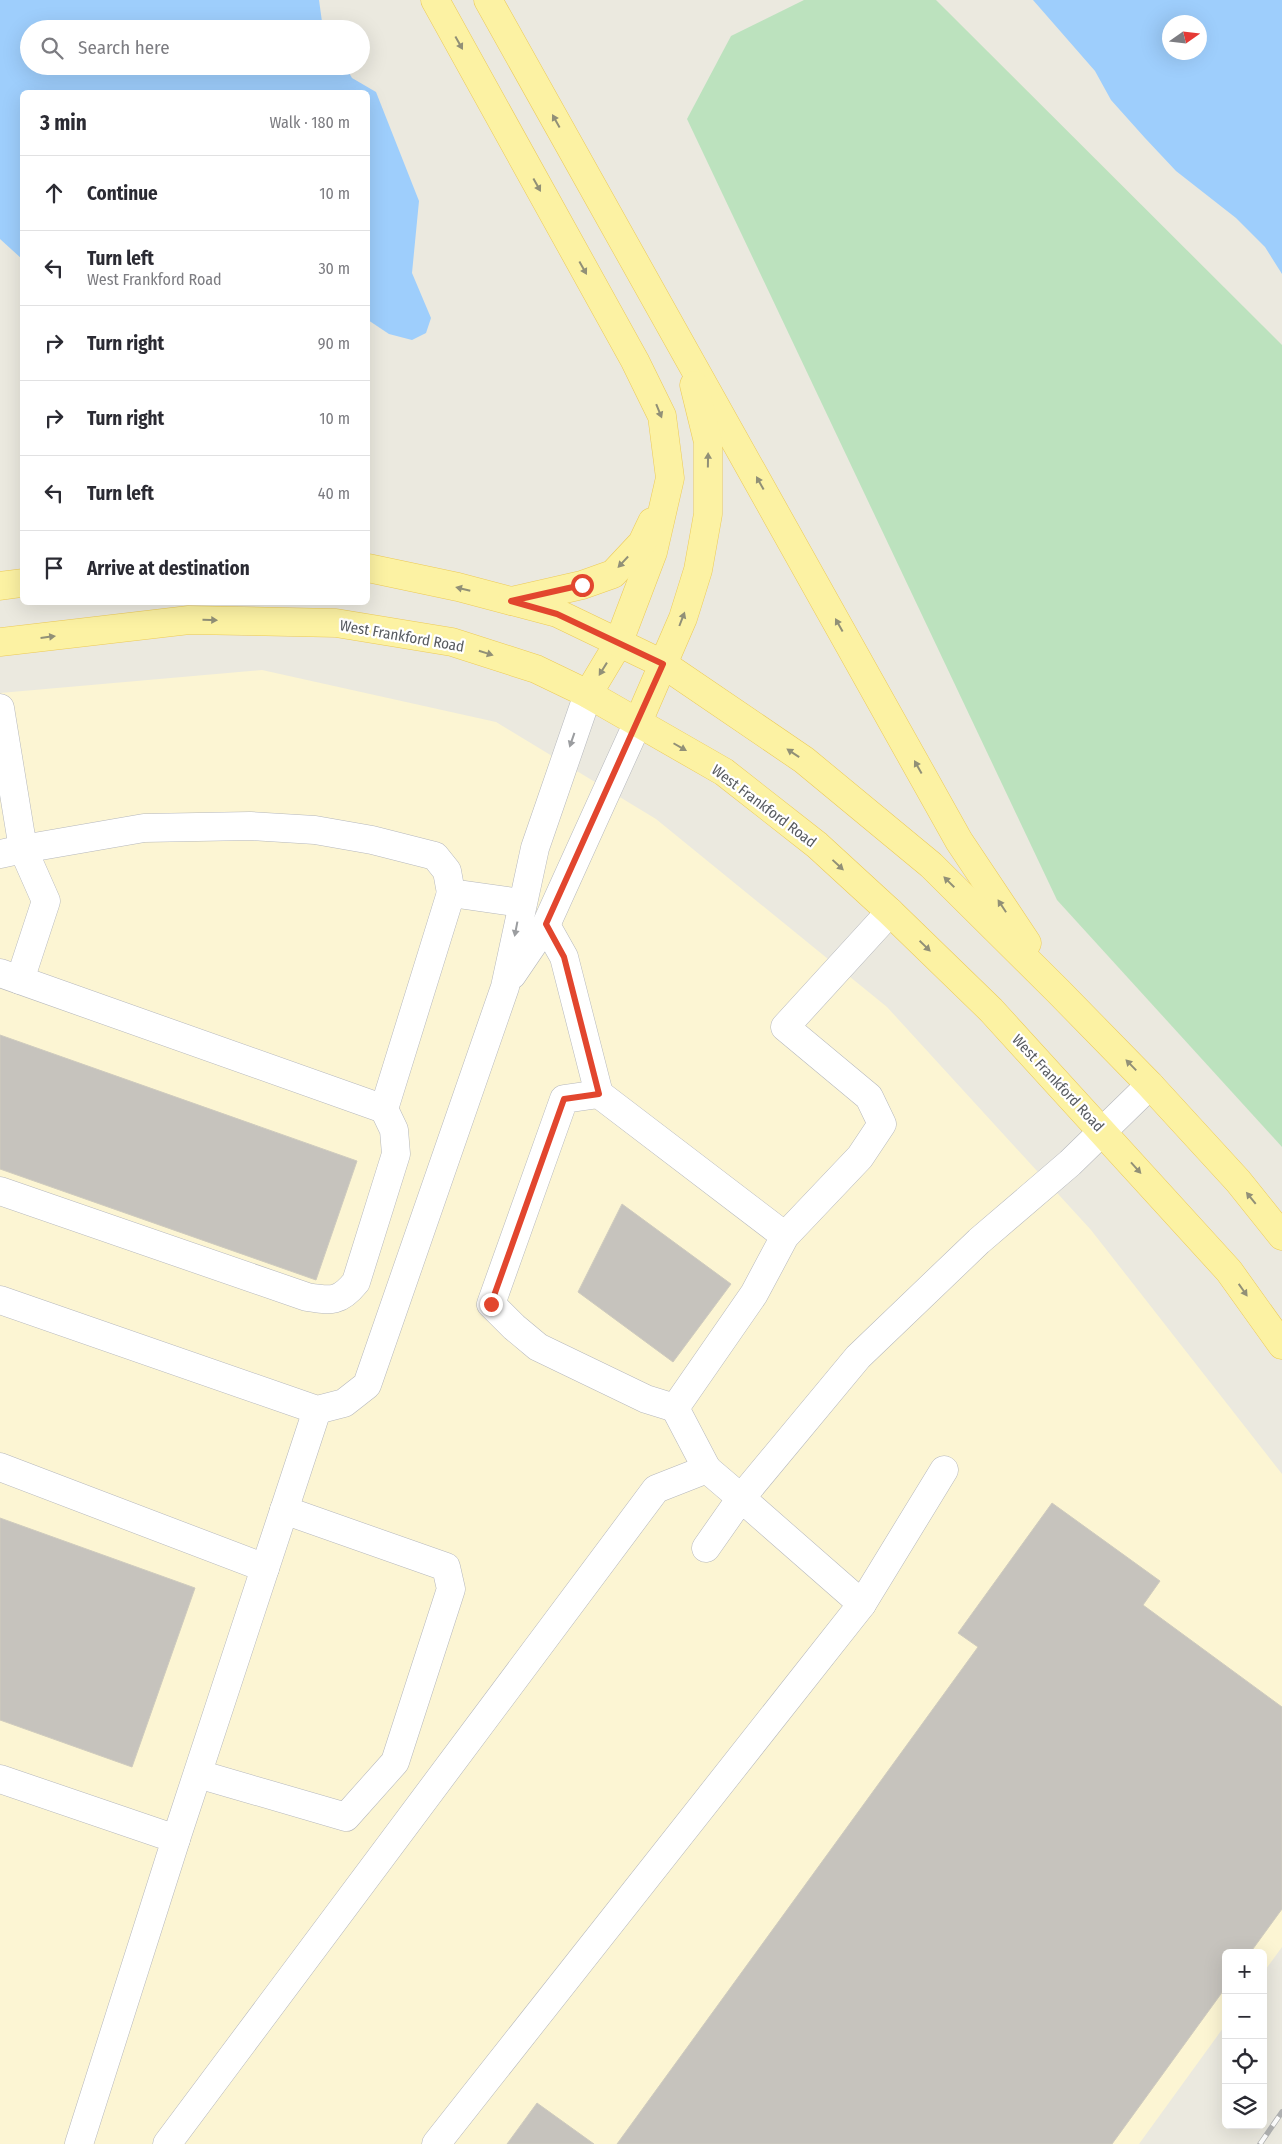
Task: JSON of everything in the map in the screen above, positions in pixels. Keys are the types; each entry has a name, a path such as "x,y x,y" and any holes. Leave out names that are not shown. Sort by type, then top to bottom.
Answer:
{"main road":[{"path":"435,0 635,361 662,416 670,478 653,552 618,644 588,694"},
{"path":"488,0 959,841 1058,990"},
{"path":"638,722 683,618 698,570 708,514 708,442 685,349"},
{"path":"511,601 582,585 613,574 642,543 666,492"},
{"path":"370,568 458,587 557,614 663,664 804,760 923,858 1058,990 1150,1085 1238,1181 1282,1236"},
{"path":"0,586 20,583"},
{"name":"West Frankford Road","path":"0,642 189,620 336,623 452,642 536,669 588,694 724,772 817,845 890,912 991,1010 1229,1271 1282,1345"}],"lane":[{"path":"0,1300 317,1410 344,1403 367,1385 505,987 535,848 588,694"},
{"path":"0,708 11,851 46,901 10,976 384,1109"},
{"path":"505,987 546,924 638,722"},
{"path":"0,1191 307,1297 326,1300 346,1295 356,1282 396,1154 394,1130 384,1109 451,893 447,872 435,856 372,840 315,830 250,826 144,828 11,851"},
{"path":"451,893 522,903"},
{"path":"675,1408 754,1294 785,1236 860,1157 882,1124 870,1097 785,1027 890,912"},
{"path":"546,924 564,957 599,1094 785,1236"},
{"path":"706,1548 741,1498 858,1357 979,1241 1070,1163 1150,1085"},
{"path":"599,1094 564,1099 491,1304 538,1347 646,1398 675,1408 707,1469 862,1604"},
{"path":"79,2144 176,1839 317,1410"},
{"path":"0,1467 265,1568"},
{"path":"167,2144 656,1489 707,1469"},
{"path":"436,2144 862,1604 944,1470"},
{"path":"198,1774 346,1816 395,1762 451,1589 446,1568 284,1510"},
{"path":"0,1779 176,1839"}],"shaded area":[{"path":"262,670 496,722 656,819 887,1007 1091,1230 1282,1474 1282,1947 1267,1968 1267,1949 1222,1949 1222,2030 1139,2144 0,2144 0,693"}],"green space":[{"path":"804,0 936,0 1282,345 1282,1147 1057,900 687,119 731,36"}],"water":[{"path":"0,0 319,0 322,20 20,20 20,75 350,75 352,78 376,92 419,201 412,273 431,318 426,333 412,340 389,334 370,321 370,90 20,90 20,257 0,239"},
{"path":"1033,0 1282,0 1282,274 1265,247 1236,218 1176,171 1111,100 1095,71"}],"building":[{"path":"0,1035 357,1161 316,1280 0,1169"},
{"path":"622,1204 731,1284 673,1362 578,1292"},
{"path":"1052,1503 1160,1581 1143,1605 1282,1707 1282,1909 1253,1949 1222,1949 1222,1993 1112,2144 617,2144 978,1647 958,1633"},
{"path":"0,1518 195,1588 132,1767 0,1720"},
{"path":"537,2103 594,2144 507,2144"}],"railway":[{"path":"1260,2144 1282,2112"}],"route":[{"path":"491,1304 564,1099 599,1094 564,957 546,924 663,664 557,614 511,601 582,585"}]}
